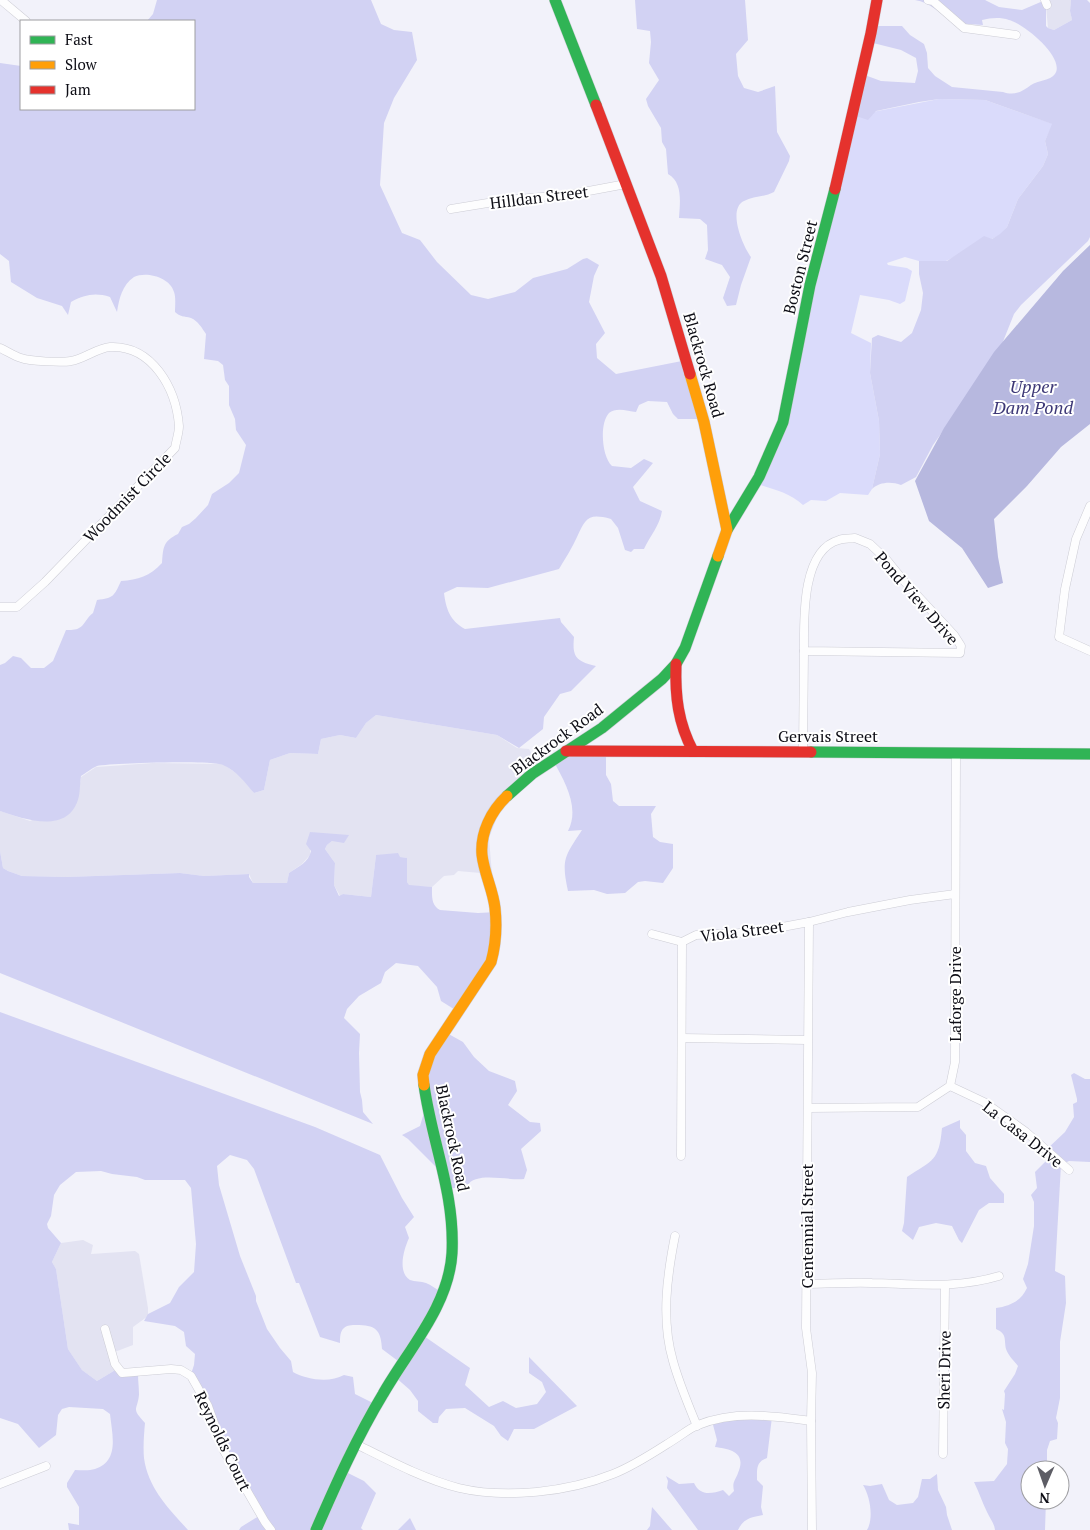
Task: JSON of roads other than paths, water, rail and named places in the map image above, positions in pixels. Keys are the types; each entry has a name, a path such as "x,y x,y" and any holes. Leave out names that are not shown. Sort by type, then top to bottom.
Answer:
{"street":[{"path":"1,0 25,20"},
{"name":"Blackrock Road","path":"316,1530 335,1487 382,1395 441,1298 448,1281 452,1254 449,1194 426,1097 424,1075 430,1054 491,962 496,945 496,907 482,855 483,837 488,821 500,803 532,774 602,728 662,679 676,664 685,648 727,530 704,422 653,252 554,0"},
{"name":"Boston Street","path":"727,530 759,478 783,422 810,285 841,165 877,0"},
{"path":"928,0 933,1 964,28 1016,35"},
{"name":"Hilldan Street","path":"452,209 506,200 567,195 626,184"},
{"name":"Woodmist Circle","path":"0,348 22,359 70,362 109,347 132,349 147,358 169,387 179,428 175,448 45,582 17,607 0,607"},
{"path":"1090,506 1076,540 1059,637 1090,651"},
{"name":"Pond View Drive","path":"803,752 804,612 808,582 816,560 827,547 839,540 855,538 870,544 886,559 954,635 961,646 960,653 804,651"},
{"path":"676,664 675,685 678,719 694,751"},
{"name":"Gervais Street","path":"566,752 1090,754"},
{"name":"Laforge Drive","path":"950,1086 955,1062 956,754"},
{"name":"Viola Street","path":"681,1156 682,942 696,935 739,933 809,922 910,900 955,894"},
{"name":"Centennial Street","path":"809,922 806,1328 812,1373 812,1530"},
{"path":"652,934 682,942"},
{"path":"682,1038 807,1040"},
{"path":"808,1108 918,1107 950,1086"},
{"name":"La Casa Drive","path":"950,1086 984,1102 1026,1132 1069,1170"},
{"path":"675,1236 667,1284 667,1319 672,1359 697,1426"},
{"path":"807,1284 869,1283 945,1286 999,1276"},
{"name":"Sheri Drive","path":"943,1454 945,1286"},
{"name":"Reynolds Court","path":"105,1329 115,1364 122,1374 171,1369 181,1370 191,1376 208,1406 224,1451 271,1530"},
{"path":"358,1445 420,1474 460,1488 499,1493 544,1492 575,1486 613,1474 697,1426 727,1416 763,1415 811,1421"},
{"path":"0,1484 46,1466"}],"water":[{"name":"Upper Dam Pond","path":"1090,245 1090,424 1061,447 1027,486 994,519 1003,583 988,588 962,548 929,521 915,481 944,428 994,352 1063,271"}]}
